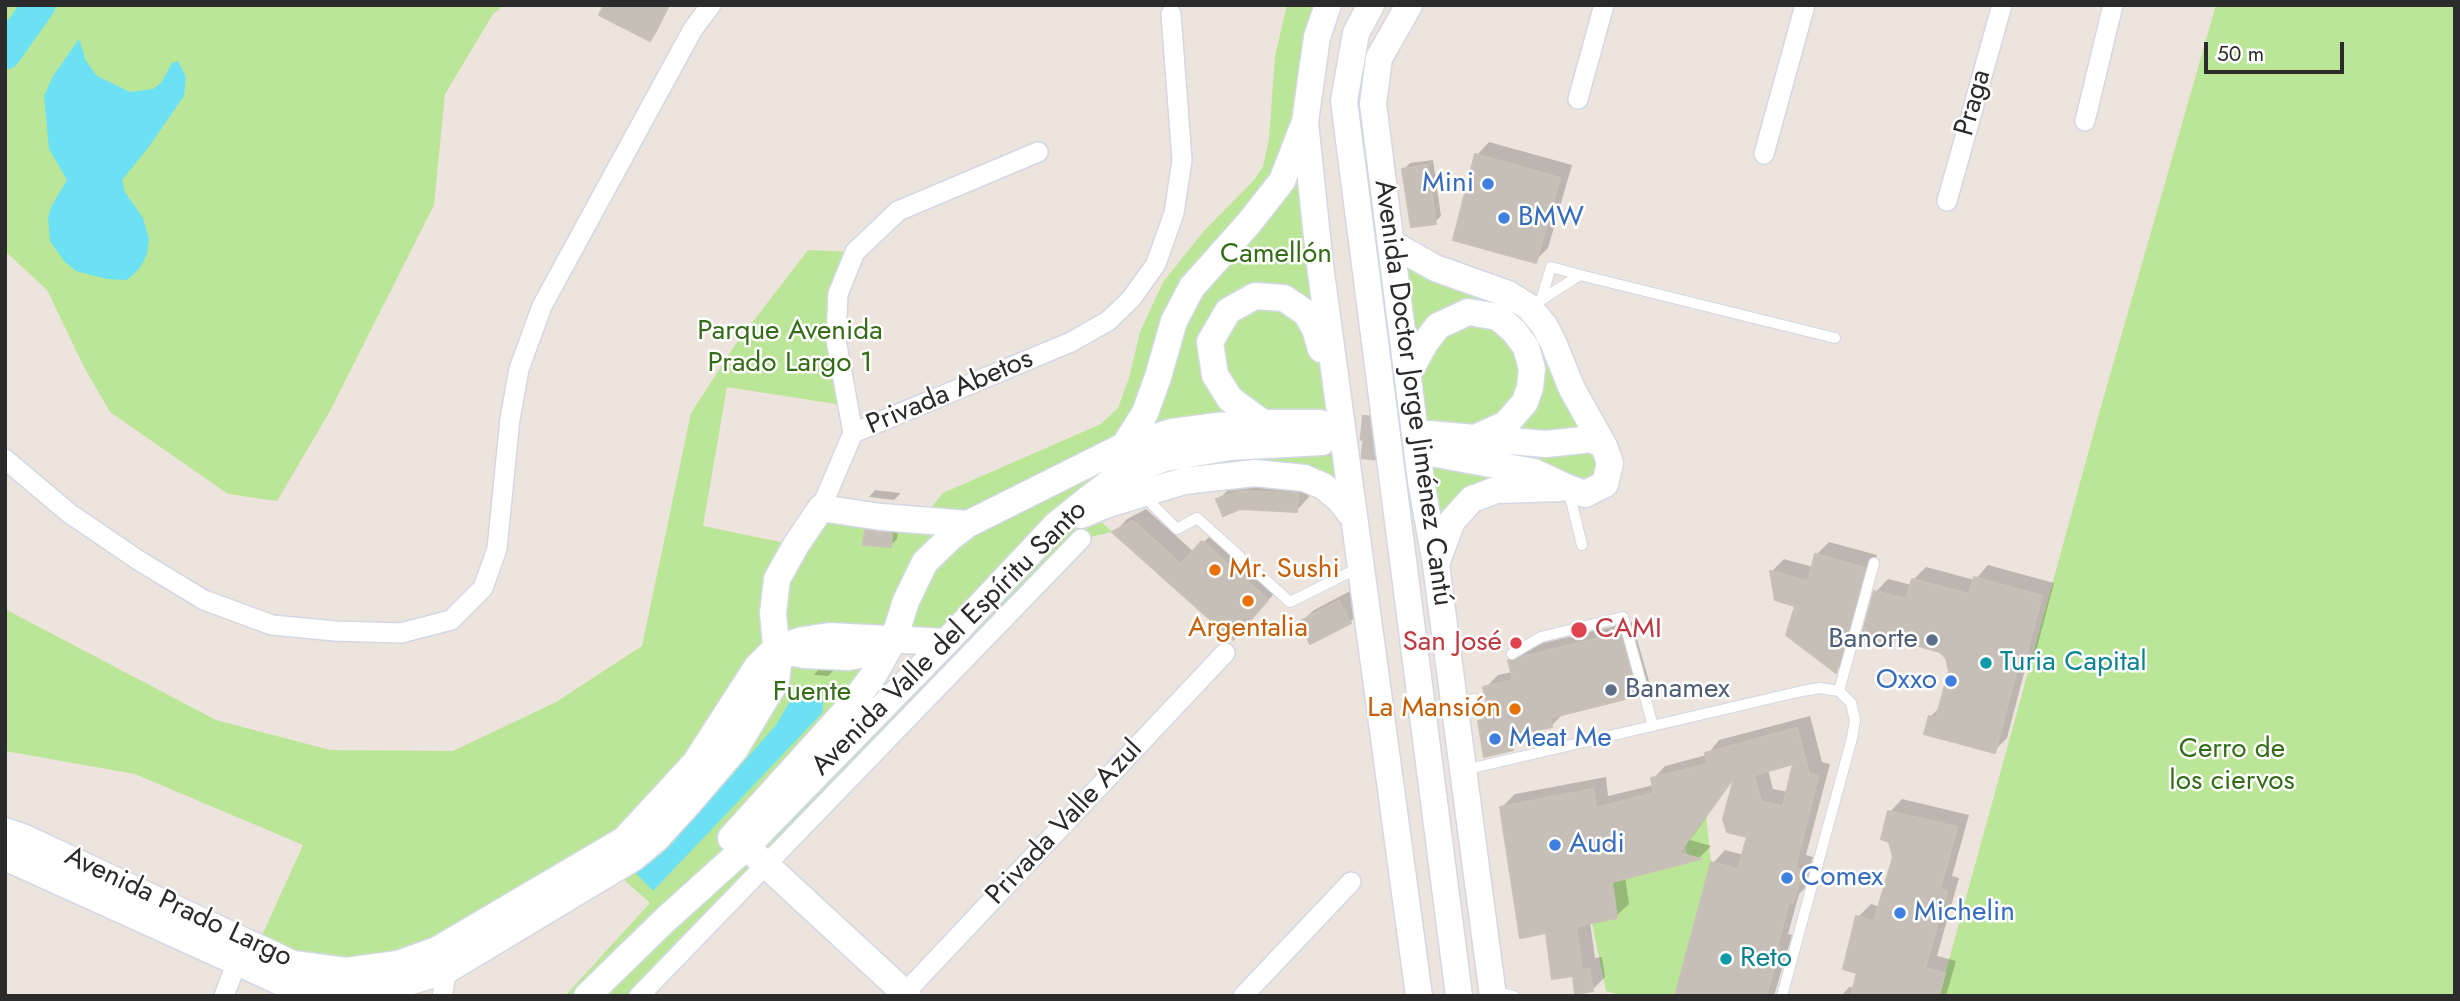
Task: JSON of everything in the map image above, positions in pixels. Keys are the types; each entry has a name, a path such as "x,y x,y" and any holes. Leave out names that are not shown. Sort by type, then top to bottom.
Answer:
{"main road":[{"path":"1124,446 1146,413 1174,321 1192,287 1282,181 1305,122 1317,37 1328,5"},
{"name":"Avenida Doctor Jorge Jiménez Cantú","path":"1371,5 1356,33 1344,101 1459,996"},
{"name":"Avenida Doctor Jorge Jiménez Cantú","path":"1409,5 1379,58 1373,104 1421,481 1464,708 1463,770 1500,994"},
{"path":"1305,122 1320,265 1419,996"},
{"path":"1391,243 1435,268 1535,303 1572,389 1604,446 1611,463 1605,484 1585,494 1534,472 1430,443 1472,439 1546,444 1592,439 1604,446"},
{"path":"1262,423 1230,399 1215,375 1210,342 1228,311 1255,296 1284,298 1306,313 1315,329 1338,401"},
{"path":"1408,374 1438,326 1468,312 1498,317 1514,331 1526,347 1532,369 1525,402 1506,424 1472,439"},
{"name":"Avenida Valle del Espíritu Santo","path":"587,996 664,920 701,872 853,703 875,673 894,639 906,601 925,562 959,530 1124,446 1172,432 1262,423 1321,433 1165,458 1117,477 1057,524 754,854 664,920"},
{"path":"1057,524 1141,493 1184,481 1222,475 1279,474 1304,478 1323,486 1340,500 1353,517"},
{"path":"1403,560 1421,481"},
{"path":"1436,565 1452,521 1472,499 1496,490 1568,488"},
{"path":"946,642 894,639 870,653 849,657 803,655 775,649 773,613 777,579 817,515 881,517 959,530"},
{"name":"Avenida Prado Largo","path":"5,831 25,838 241,952 283,983 329,992 386,989 447,970 477,939 624,840 695,763 757,667 775,649"},
{"path":"754,854 905,995"},
{"name":"Avenida Prado Largo","path":"5,857 241,952 293,964 345,971 398,964 477,939"}],"street":[{"path":"5,459 69,513 138,560 204,600 272,625 401,633 450,620 482,588 497,549 503,511 510,419 519,369 542,306 692,29 711,5"},
{"path":"1578,99 1604,5"},
{"path":"1765,154 1805,5"},
{"name":"Praga","path":"1947,201 2002,5"},
{"path":"2085,121 2107,7"},
{"name":"Privada Abetos","path":"1038,152 898,211 855,252 838,294 836,340 853,433 1071,342 1108,321 1131,299 1156,264 1174,212 1182,160 1171,14"},
{"path":"817,515 853,433"},
{"path":"639,996 754,854 1081,539"},
{"name":"Privada Valle Azul","path":"905,995 1225,653"},
{"path":"1243,996 1351,882"},
{"path":"224,996 241,952"},
{"path":"442,996 447,970"}],"lane":[{"path":"1535,303 1551,267 1835,338"},
{"path":"1535,303 1580,275"},
{"path":"1568,488 1582,545"},
{"path":"1141,493 1177,529 1197,518 1290,602 1362,566"},
{"path":"1839,691 1874,564"},
{"path":"1512,654 1541,637 1623,617 1653,726"},
{"path":"1463,770 1802,691 1820,688 1839,691 1851,703 1855,720 1852,738 1782,996"}],"green space":[{"path":"5,5 504,5 493,14 445,94 434,205 330,411 277,501 228,494 110,412 84,367 47,290 5,251"},
{"path":"1287,5 1328,5 1305,122 1338,401 1322,442 1347,466 1353,517 1279,474 1091,512 1112,532 1081,539 639,996 565,996 650,903 613,870 646,818 437,950 346,971 259,942 303,845 135,774 5,751 5,609 216,720 330,750 453,751 556,702 642,646 691,413 735,345 808,250 855,252 838,294 848,406 727,387 703,526 795,545 813,521 951,537 920,521 943,493 1101,424 1118,408 1129,378 1140,332 1163,282 1204,231 1253,181 1263,167 1269,139 1275,56","holes":["894,639 945,643 701,872 853,703"]},
{"name":"Cerro de los ciervos","path":"2216,5 2455,5 2455,996 1939,996 2100,410"},
{"path":"1391,243 1544,325 1605,484 1472,499 1436,565"},
{"path":"1706,815 1711,862 1675,996 1623,996 1606,991 1592,923 1616,918 1612,882 1689,862 1685,845"}],"water":[{"path":"79,39 86,61 97,76 130,92 153,89 161,83 172,63 178,61 186,77 184,96 122,180 125,192 143,218 149,239 147,255 139,269 127,280 107,279 76,271 64,261 50,241 48,217 67,180 49,149 44,96 53,76"},
{"path":"799,686 811,689 823,701 822,713 653,891 633,870 650,863 669,847 776,725"}],"building":[{"path":"604,5 669,5 650,41 599,15"},
{"name":"BMW","path":"1475,154 1560,178 1536,263 1453,240"},
{"name":"BMW","path":"1427,165 1436,224 1411,227 1402,169"},
{"path":"1239,491 1298,493 1297,512 1240,509 1223,516 1216,499"},
{"path":"1133,521 1181,564 1202,541 1268,600 1233,640 1112,532"},
{"path":"865,530 892,534 891,547 863,545"},
{"path":"1815,554 1865,568 1836,673 1786,635 1795,606 1775,600 1770,571 1808,581"},
{"name":"Turia Capital","path":"1974,577 2042,596 2022,670 2017,668 1995,753 1924,734 1929,716 1936,718 1949,671 1946,658 1940,652 1887,637 1884,645 1861,638 1874,591 1906,599 1912,579 1969,594"},
{"path":"1339,601 1351,623 1310,644 1299,622"},
{"path":"1620,633 1637,696 1550,718 1552,727 1511,736 1513,750 1484,757 1478,721 1490,718 1483,687 1513,680 1508,660 1513,661"},
{"path":"1797,728 1809,774 1818,776 1795,868 1802,870 1793,903 1789,902 1777,947 1780,948 1766,996 1675,996 1711,862 1738,869 1747,837 1727,832 1723,819 1735,775 1679,853 1701,859 1612,882 1617,918 1576,926 1582,970 1589,969 1593,991 1575,994 1573,976 1552,979 1546,933 1520,938 1500,807 1593,789 1596,808 1654,793 1651,778 1708,764 1705,753","holes":["1793,764 1783,807 1761,801 1754,775"]},
{"path":"1888,811 1957,827 1940,889 1947,891 1925,968 1945,973 1939,996 1851,996 1857,973 1843,969 1856,916 1874,921 1893,857 1889,842 1881,839"}],"waterway":[{"path":"5,53 39,5"}],"tunnel":[{"path":"1322,424 1428,434"},
{"path":"1323,442 1410,451"}],"place":[{"name":"Mini","path":"1488,184"},
{"name":"BMW","path":"1504,218"},
{"name":"Mr. Sushi","path":"1215,570"},
{"name":"Argentalia","path":"1248,601"},
{"name":"CAMI","path":"1579,630"},
{"name":"Banorte","path":"1932,640"},
{"name":"San José","path":"1516,643"},
{"name":"Turia Capital","path":"1986,663"},
{"name":"Oxxo","path":"1951,681"},
{"name":"Banamex","path":"1611,690"},
{"name":"La Mansión","path":"1515,709"},
{"name":"Meat Me","path":"1495,739"},
{"name":"Audi","path":"1555,845"},
{"name":"Comex","path":"1787,878"},
{"name":"Michelin","path":"1900,913"},
{"name":"Reto","path":"1726,959"}],"park label":[{"name":"Camellón","path":"1276,255"},
{"name":"Parque Avenida Prado Largo 1","path":"790,348"},
{"name":"Fuente","path":"812,693"}]}
